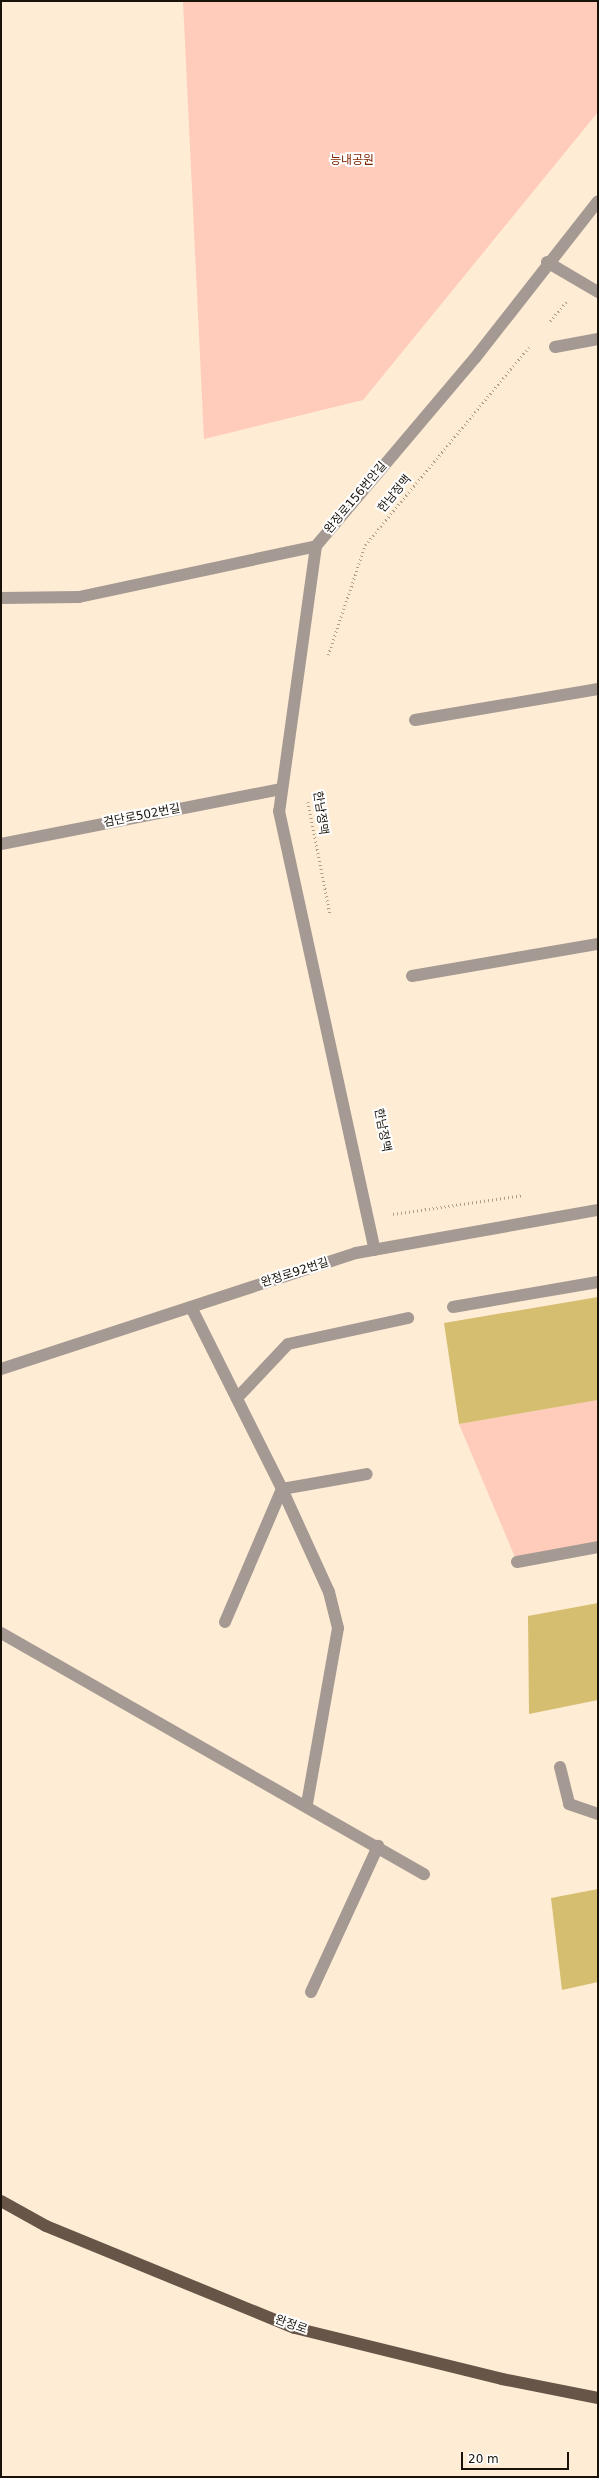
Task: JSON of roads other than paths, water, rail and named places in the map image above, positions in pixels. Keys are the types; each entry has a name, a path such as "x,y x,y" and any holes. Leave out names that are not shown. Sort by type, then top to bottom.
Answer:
{"main road":[{"name":"완정로","path":"1,2201 46,2226 295,2328 598,2398"}],"street":[{"name":"완정로156번안길","path":"1,598 78,597 316,546 475,358 547,262 598,201"},
{"path":"547,262 583,281 598,292"},
{"path":"555,347 598,339"},
{"path":"316,546 279,811 375,1250"},
{"path":"415,720 598,689"},
{"name":"검단로502번길","path":"1,844 282,789"},
{"path":"412,976 598,944"},
{"name":"완정로92번길","path":"1,1369 191,1307 375,1250 598,1210"},
{"path":"453,1307 598,1282"},
{"path":"191,1307 282,1489 329,1592 338,1628 307,1804"},
{"path":"237,1398 288,1344 408,1318"},
{"path":"282,1489 367,1474"},
{"path":"225,1622 282,1489"},
{"path":"517,1562 598,1547"},
{"path":"1,1633 307,1804 424,1874"},
{"path":"560,1767 569,1804 598,1814"},
{"path":"311,1992 378,1846"}],"park label":[{"name":"능내공원","path":"352,161"}]}
